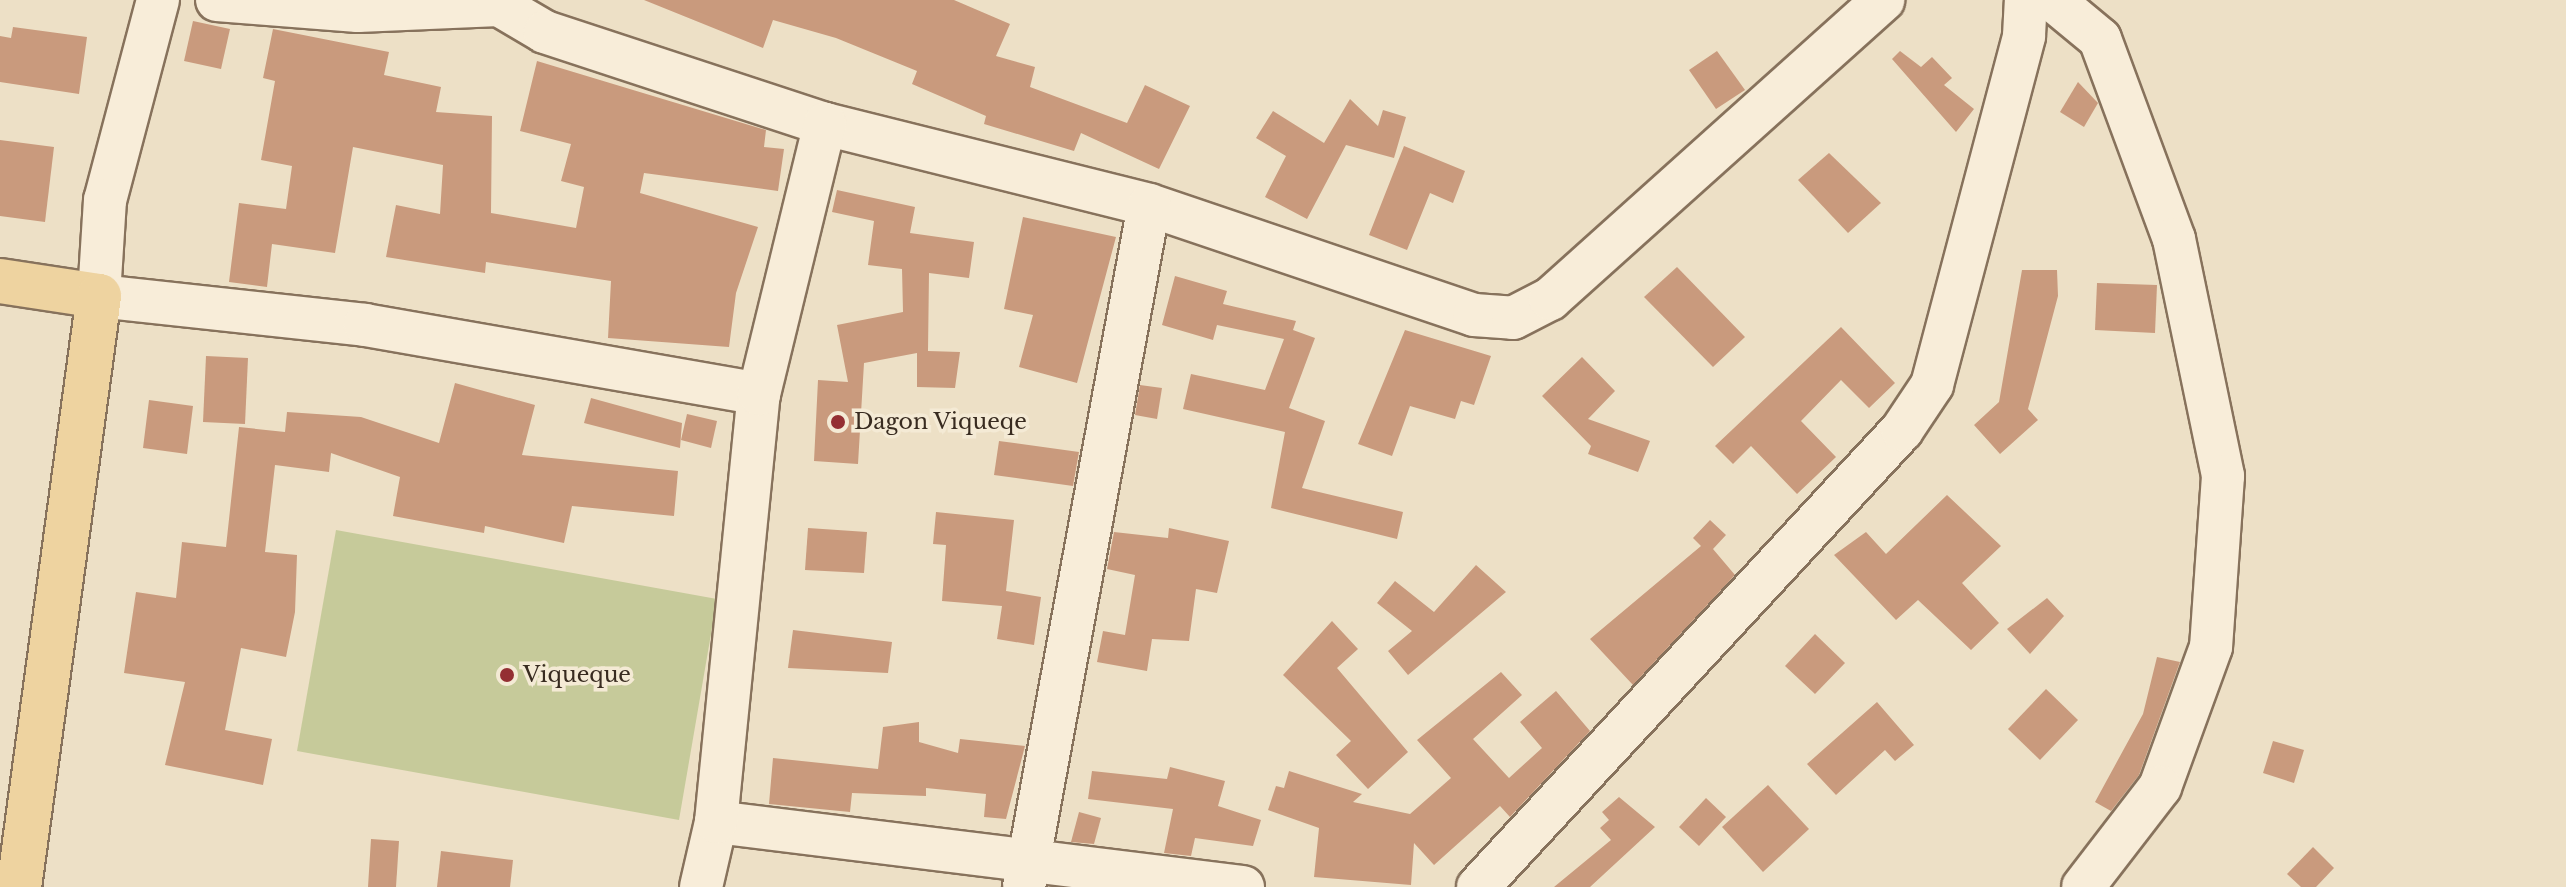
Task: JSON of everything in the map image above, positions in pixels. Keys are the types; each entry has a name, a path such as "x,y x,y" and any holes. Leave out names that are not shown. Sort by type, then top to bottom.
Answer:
{"main road":[{"path":"0,281 99,296 19,887"}],"street":[{"path":"158,0 105,200 99,296 365,325 759,394"},
{"path":"217,0 499,5 545,32 825,124 1149,205 1474,315 1513,318 1550,299 1883,0"},
{"path":"1478,887 1902,430 1932,385 2024,36 2026,0"},
{"path":"2053,0 2100,39 2174,239 2223,476 2211,647 2160,787 2083,887"},
{"path":"701,887 716,822 759,394 825,124"},
{"path":"1027,872 1149,205"},
{"path":"716,822 1027,872 1243,887"}],"green space":[{"name":"Viqueque","path":"336,530 717,599 679,820 297,751"}],"building":[{"path":"644,0 954,0 1010,24 996,56 1035,67 1030,87 1127,123 1145,85 1190,106 1159,169 1081,133 1074,151 984,124 986,116 912,84 917,71 836,38 773,20 763,48"},
{"path":"193,21 230,29 221,69 184,61"},
{"path":"13,27 87,37 79,94 0,82 0,36 11,38"},
{"path":"273,29 389,52 384,75 441,87 436,112 492,116 491,213 576,228 584,187 561,181 571,144 520,131 537,61 766,130 764,147 784,149 778,191 644,173 640,193 758,227 736,293 729,347 608,338 611,281 486,262 485,273 386,257 396,205 440,214 443,165 353,147 335,253 272,244 267,287 229,282 239,203 286,209 292,166 261,160 275,81 263,78"},
{"path":"1717,51 1745,90 1716,109 1689,70"},
{"path":"1900,51 1921,67 1932,57 1952,78 1944,85 1974,109 1956,132 1892,59"},
{"path":"2078,82 2098,103 2084,127 2060,112"},
{"path":"1350,99 1378,126 1383,110 1406,117 1394,158 1346,145 1307,219 1265,197 1286,156 1256,138 1273,111 1324,143"},
{"path":"0,140 54,147 45,222 0,216"},
{"path":"1404,146 1465,171 1453,203 1430,193 1407,250 1369,235"},
{"path":"1829,153 1881,203 1848,233 1798,180"},
{"path":"837,190 915,207 910,233 974,242 969,278 929,273 928,351 960,352 955,388 917,387 917,353 864,363 858,464 814,461 818,380 848,382 837,325 903,312 902,269 868,265 874,221 832,212"},
{"path":"1023,217 1116,237 1077,383 1019,367 1033,315 1004,309"},
{"path":"1677,267 1745,337 1713,367 1644,297"},
{"path":"2022,270 2057,270 2058,296 2028,409 2038,420 2000,454 1974,425 1999,402"},
{"path":"1175,276 1227,291 1223,304 1296,321 1293,330 1315,338 1289,408 1325,421 1302,488 1403,512 1397,539 1271,508 1285,432 1183,409 1191,374 1265,390 1284,339 1217,325 1213,340 1162,325"},
{"path":"2097,283 2157,285 2155,333 2095,330"},
{"path":"1841,327 1895,383 1869,408 1841,380 1801,421 1836,457 1797,494 1751,446 1733,464 1715,446"},
{"path":"1405,330 1491,356 1474,405 1461,401 1455,419 1410,406 1392,456 1358,444"},
{"path":"206,356 248,358 245,424 203,422"},
{"path":"1582,357 1615,391 1588,419 1650,441 1638,472 1588,454 1591,446 1542,396"},
{"path":"455,383 535,405 522,455 678,471 674,516 572,506 564,543 485,526 484,533 393,516 400,477 331,453 329,472 275,465 265,552 297,555 295,612 286,657 241,648 225,730 272,739 263,785 165,765 185,682 124,673 136,592 176,598 182,542 226,547 239,427 285,432 287,412 361,417 439,443"},
{"path":"1140,385 1162,388 1157,419 1135,415"},
{"path":"591,398 682,423 680,448 584,423"},
{"path":"149,400 193,406 187,454 143,448"},
{"path":"687,414 717,421 711,448 681,440"},
{"path":"999,441 1079,452 1073,486 994,475"},
{"path":"1947,495 2001,546 1962,583 1999,623 1971,650 1918,600 1896,620 1834,555 1866,532 1886,554"},
{"path":"936,512 1014,520 1006,591 1041,597 1034,645 997,639 1002,606 942,601 946,545 933,544"},
{"path":"1710,520 1726,535 1713,549 1735,575 1633,685 1590,639 1701,546 1693,538"},
{"path":"808,528 867,532 864,573 805,570"},
{"path":"1169,528 1229,541 1217,593 1196,589 1189,641 1152,639 1147,671 1097,662 1103,631 1125,635 1135,575 1107,569 1114,532 1168,538"},
{"path":"1476,565 1506,592 1408,675 1388,651 1412,631 1377,603 1395,581 1434,612"},
{"path":"2047,598 2064,616 2030,654 2007,629"},
{"path":"1332,621 1358,649 1337,668 1408,752 1368,789 1336,755 1351,741 1283,675"},
{"path":"793,630 892,642 888,673 788,668"},
{"path":"1815,634 1845,663 1815,694 1785,666"},
{"path":"2157,657 2180,662 2139,775 2111,811 2095,802 2143,714"},
{"path":"1501,672 1522,695 1473,739 1509,778 1542,748 1520,722 1556,691 1590,731 1510,817 1500,806 1434,865 1414,843 1411,885 1314,877 1319,828 1268,810 1276,786 1284,788 1289,771 1362,794 1353,802 1410,814 1451,778 1417,740"},
{"path":"2046,689 2078,720 2040,760 2008,729"},
{"path":"1877,702 1914,745 1895,761 1885,750 1836,795 1807,764"},
{"path":"919,722 919,742 958,753 960,739 1025,746 1006,819 984,817 986,794 926,788 926,796 852,793 850,812 769,804 773,758 878,769 883,727"},
{"path":"2273,741 2304,750 2294,783 2263,773"},
{"path":"1170,767 1225,781 1218,806 1261,820 1253,846 1195,838 1191,856 1164,853 1173,809 1088,799 1092,771 1167,779"},
{"path":"1768,785 1809,829 1763,872 1722,827"},
{"path":"1619,797 1655,827 1590,887 1554,887 1611,840 1600,828 1609,820 1602,812"},
{"path":"1706,798 1726,817 1699,846 1679,827"},
{"path":"1079,812 1101,818 1094,844 1071,842"},
{"path":"371,839 399,841 396,887 368,887"},
{"path":"2313,847 2334,868 2316,887 2301,887 2287,874"},
{"path":"441,851 513,860 510,887 437,887"}],"place":[{"name":"Dagon Viqueqe","path":"838,422"},
{"name":"Viqueque","path":"507,675"}]}
